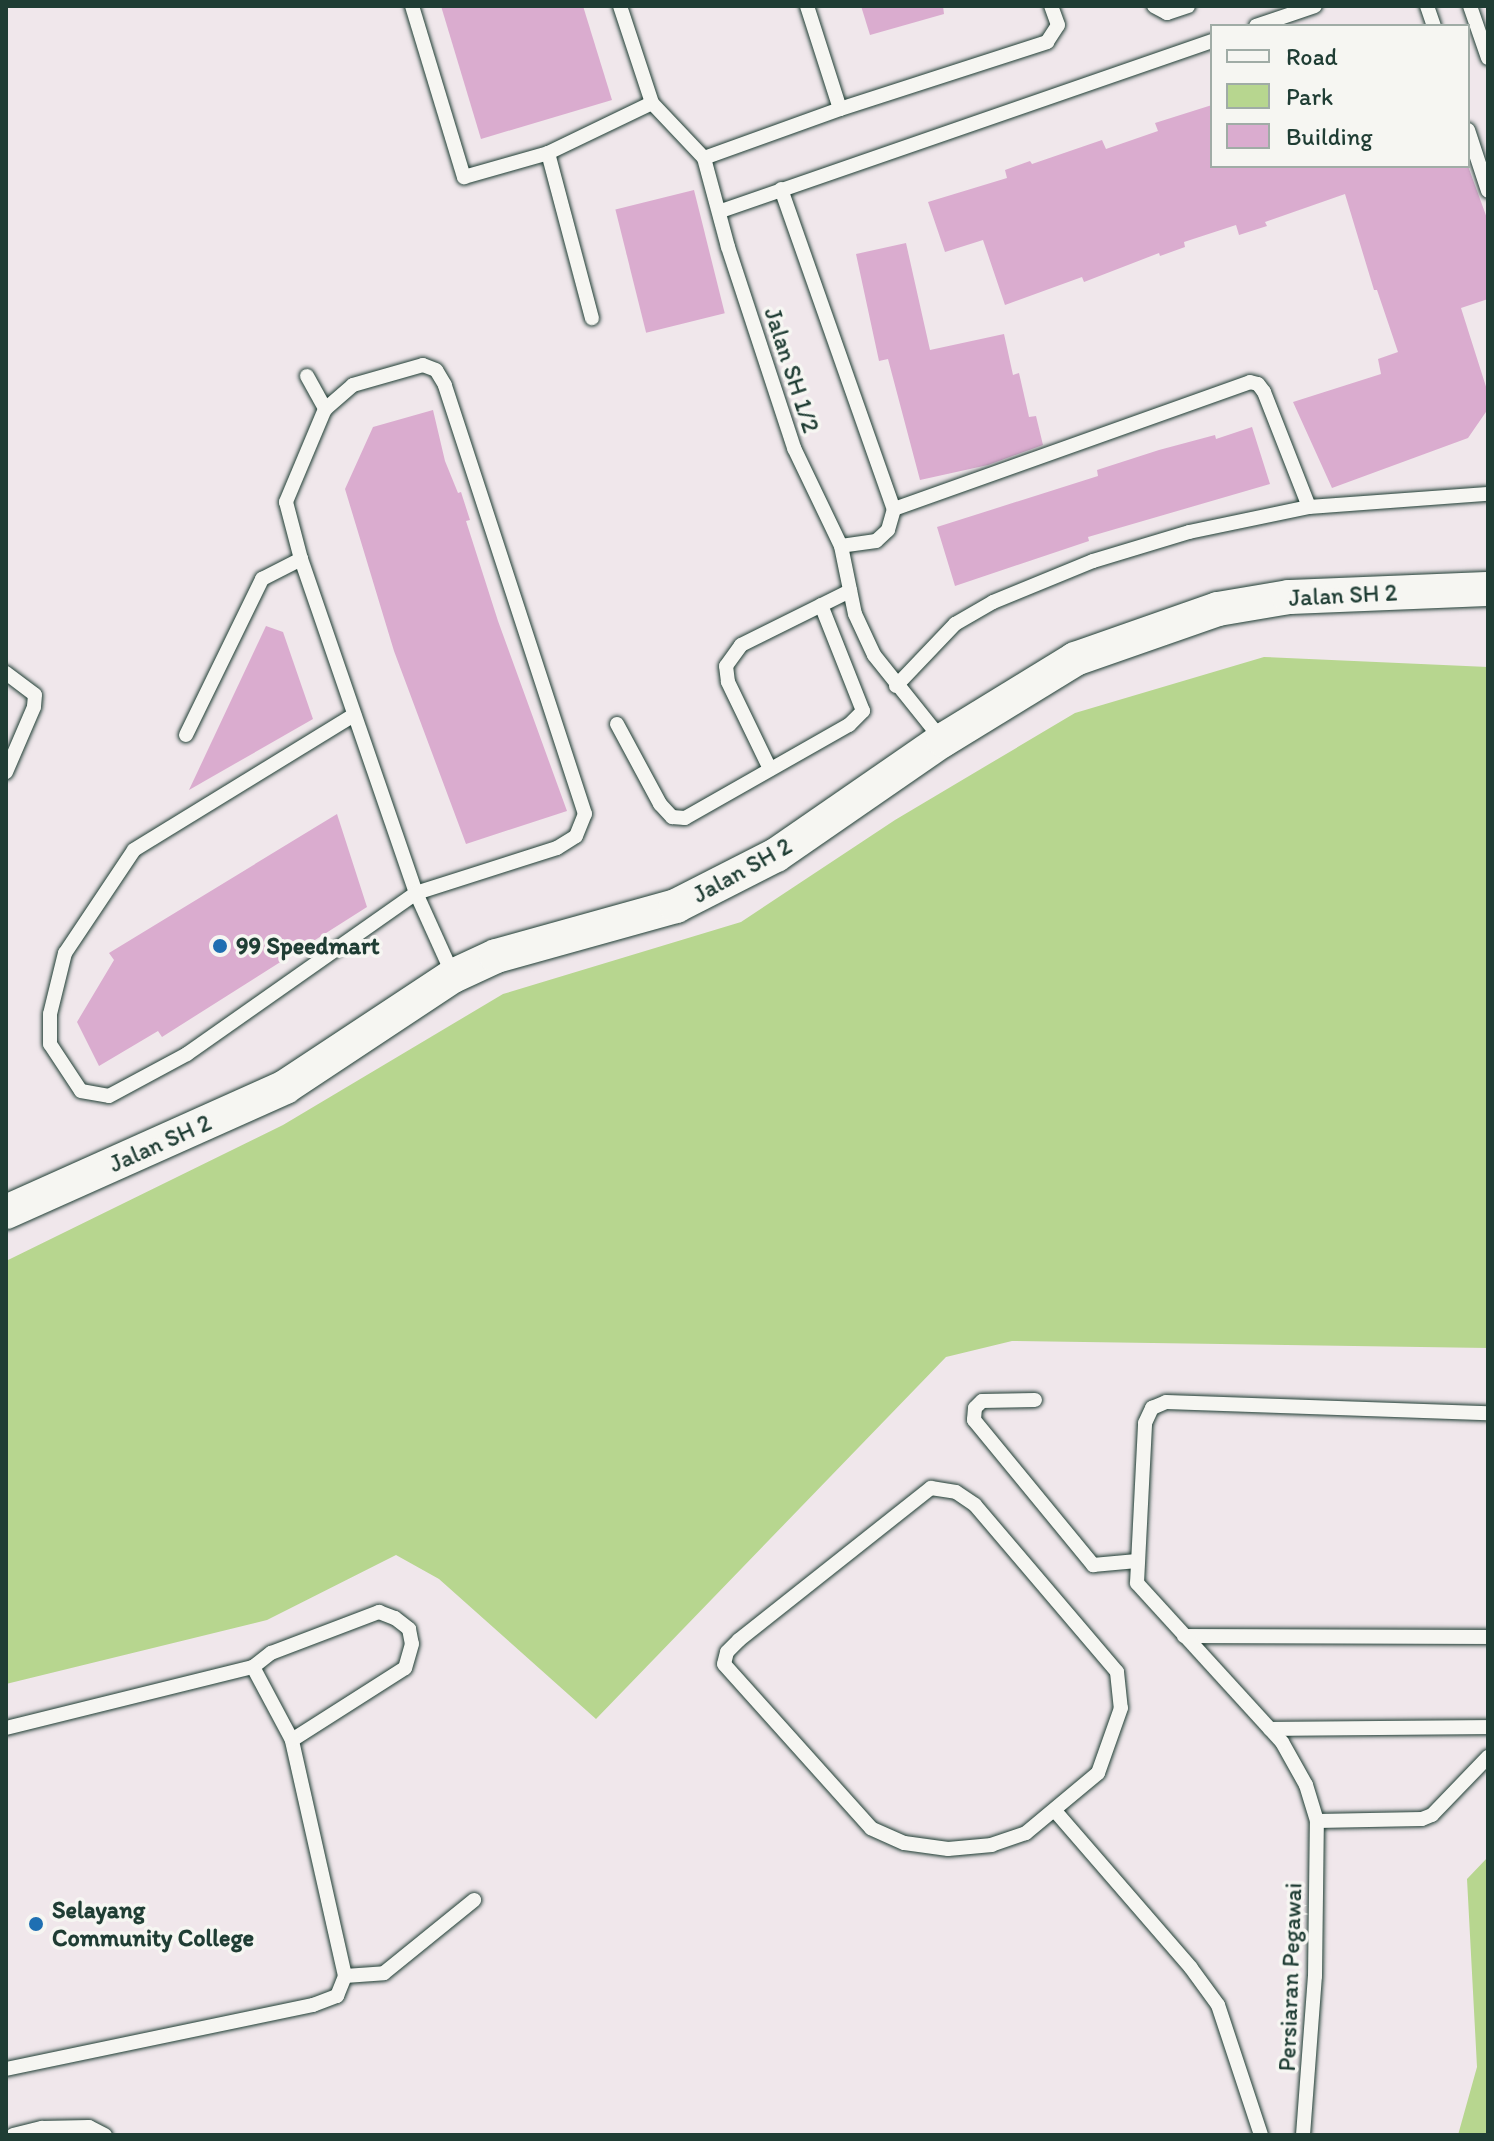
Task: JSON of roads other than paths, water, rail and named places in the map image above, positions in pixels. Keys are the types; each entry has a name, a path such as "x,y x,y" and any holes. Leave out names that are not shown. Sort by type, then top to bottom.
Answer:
{"street":[{"name":"Jalan SH 2","path":"6,1212 285,1087 453,976 496,956 676,906 776,855 943,740 1075,659 1218,609 1289,597 1488,589"}],"lane":[{"path":"412,6 464,177 548,153 652,103"},
{"name":"Jalan SH 1/2","path":"620,6 652,103 704,158 721,211 728,247 794,448 841,546 855,614 874,655 896,686 943,740"},
{"path":"807,6 840,109"},
{"path":"704,158 840,109 1047,42 1058,25 1051,6"},
{"path":"1154,6 1167,13 1188,6"},
{"path":"1262,24 1315,6"},
{"path":"1470,6 1488,58"},
{"path":"721,211 1210,42"},
{"path":"1470,136 1488,191"},
{"path":"548,153 592,318"},
{"path":"781,189 894,509 888,530 876,541 841,546"},
{"path":"354,715 134,850 65,953 50,1014 50,1044 81,1091 109,1096 187,1054 416,893 557,848 576,836 585,814 445,385 436,370 423,365 353,385 325,409 286,502 301,559 416,893 453,976"},
{"path":"307,376 325,409"},
{"path":"894,509 1250,382 1258,384 1264,392 1309,507"},
{"path":"896,686 955,624 993,602 1093,561 1189,532 1309,507 1488,494"},
{"path":"186,735 262,579 301,559"},
{"path":"770,769 728,682 726,666 741,645 850,591"},
{"path":"617,724 660,804 672,817 685,818 849,725 863,711 821,605"},
{"path":"6,673 35,695 34,707 6,772"},
{"path":"1035,1400 982,1401 975,1408 974,1420 1093,1565 1137,1561 1145,1423 1152,1408 1166,1402 1488,1413"},
{"path":"931,1488 956,1492 975,1505 1117,1672 1121,1708 1098,1773 1056,1812 1026,1833 992,1845 963,1848 904,1843 871,1828 724,1664 727,1652 909,1502 931,1488"},
{"name":"Persiaran Pegawai","path":"1137,1561 1137,1583 1270,1729 1306,1785 1317,1821 1315,1976 1303,2135"},
{"path":"6,1728 253,1667 271,1653 379,1612 395,1618 409,1629 412,1644 405,1668 292,1740"},
{"path":"1184,1636 1488,1637"},
{"path":"6,2069 313,2005 337,1996 345,1976 292,1740 253,1667"},
{"path":"1270,1729 1488,1727"},
{"path":"1317,1821 1422,1819 1432,1815 1488,1757"},
{"path":"1056,1812 1191,1968 1218,2005 1261,2135"},
{"path":"345,1976 384,1973 474,1900"},
{"path":"13,2135 89,2127 105,2135"}],"place":[{"name":"99 Speedmart","path":"220,946"},
{"name":"Selayang Community College","path":"36,1924"}]}
